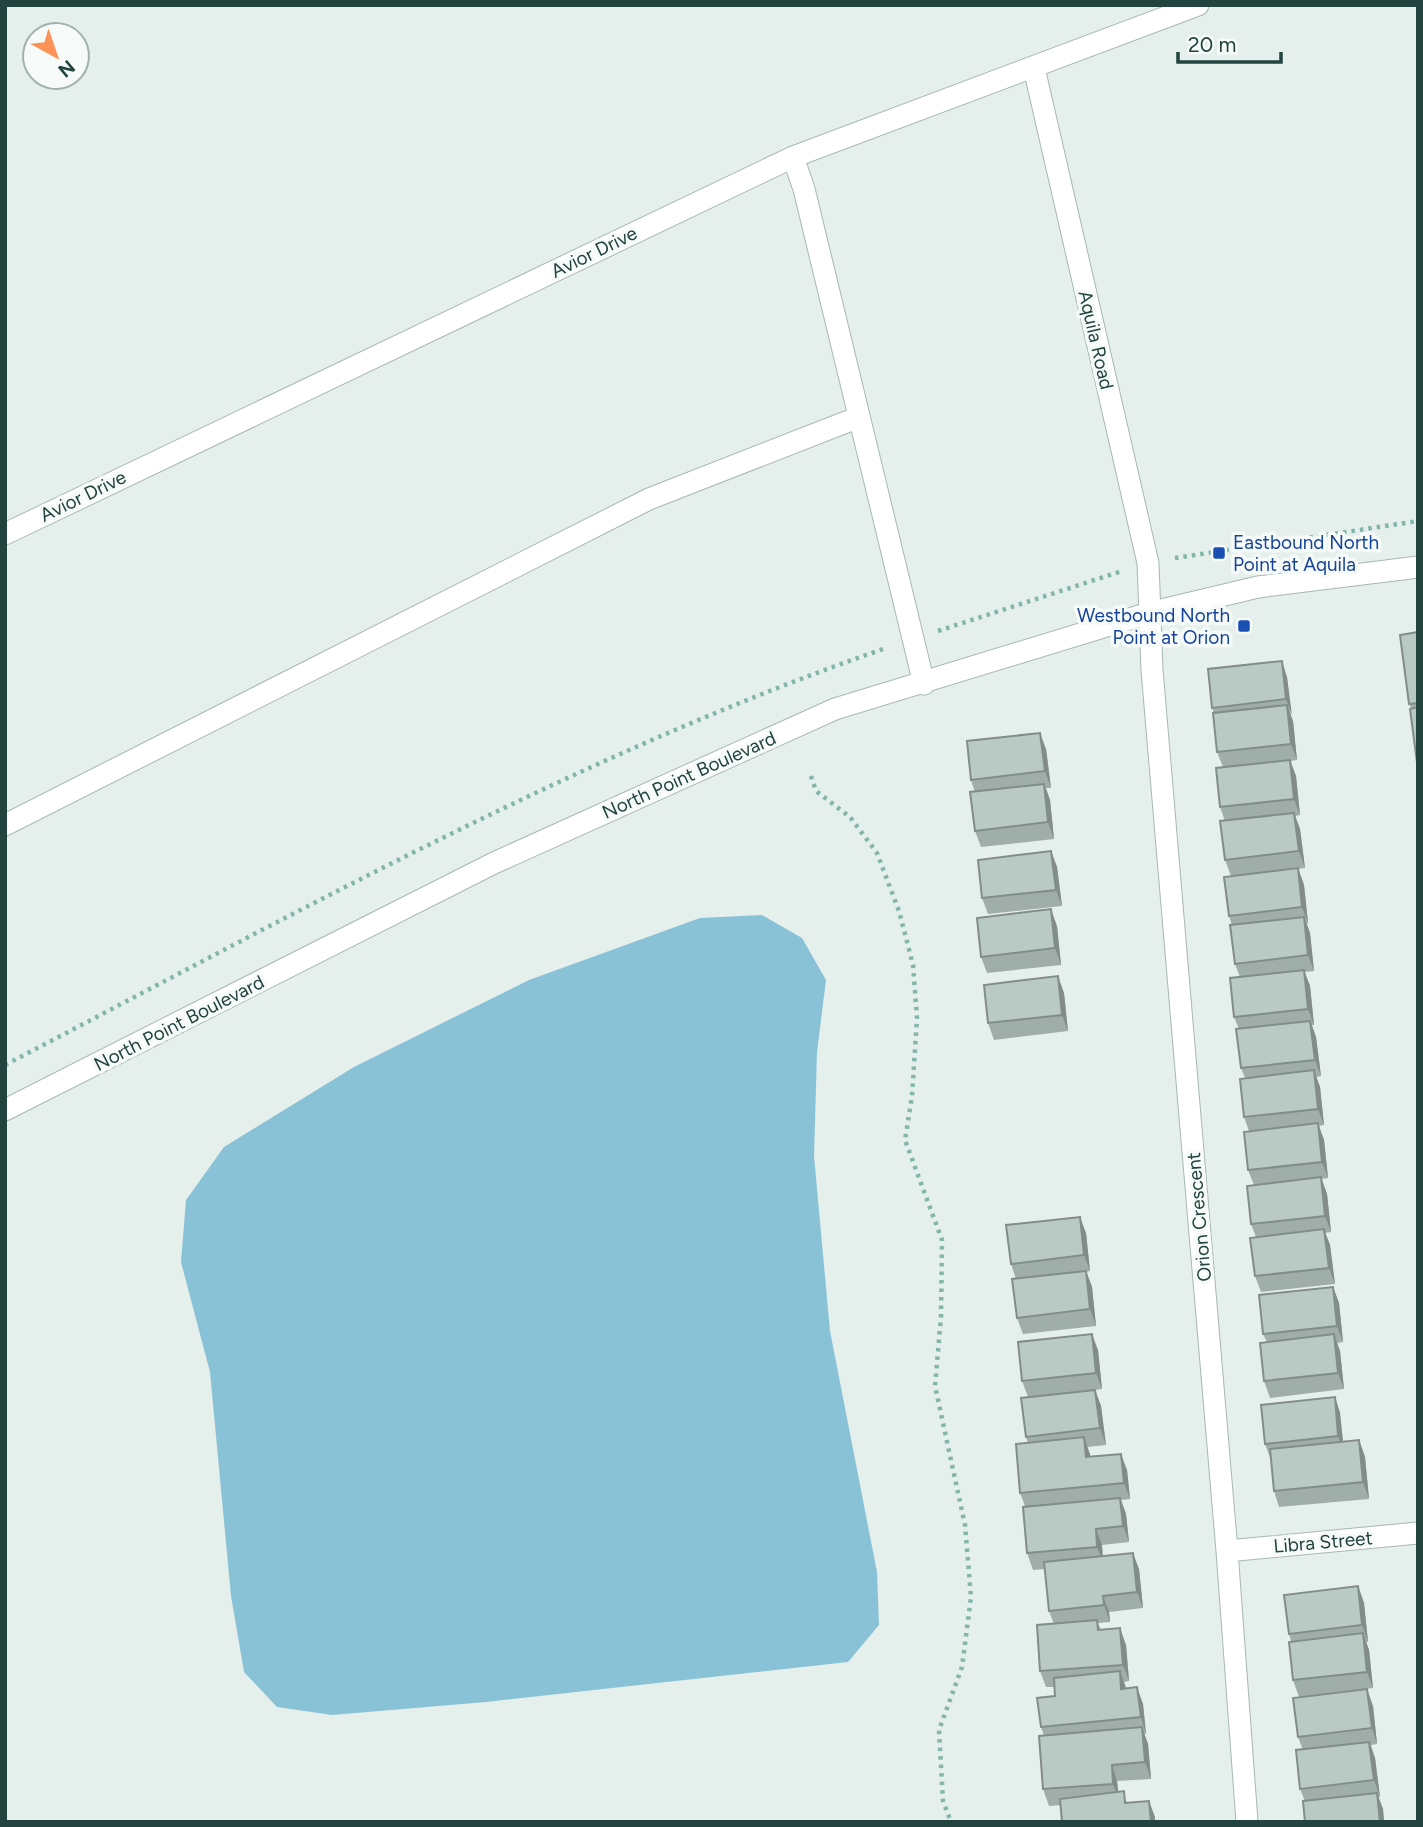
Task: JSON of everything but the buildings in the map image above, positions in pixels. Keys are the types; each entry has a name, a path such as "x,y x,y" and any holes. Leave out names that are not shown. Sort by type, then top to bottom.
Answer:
{"street":[{"name":"Avior Drive","path":"5,534 793,157 1198,5"},
{"name":"Aquila Road","path":"1034,68 1147,563 1149,613"},
{"path":"793,157 924,684"},
{"path":"5,825 649,499 859,416"},
{"name":"North Point Boulevard","path":"5,1110 494,863 835,709 924,684 1149,613 1258,587 1418,568"},
{"name":"Orion Crescent","path":"1149,613 1247,1822"},
{"name":"Libra Street","path":"1227,1551 1418,1533"}],"path":[{"path":"811,776 816,791 850,817 877,853 899,911 913,965 917,1018 912,1096 905,1140 942,1240 941,1317 935,1387 965,1525 971,1597 961,1667 939,1730 943,1801 951,1822"}],"water":[{"path":"762,915 802,938 826,980 817,1052 814,1156 830,1331 877,1572 879,1625 848,1662 486,1702 332,1715 277,1707 244,1672 231,1596 210,1372 181,1262 186,1200 224,1147 354,1067 529,980 700,918"}],"place":[{"name":"Eastbound North Point at Aquila","path":"1219,553"},
{"name":"Westbound North Point at Orion","path":"1244,626"}]}
